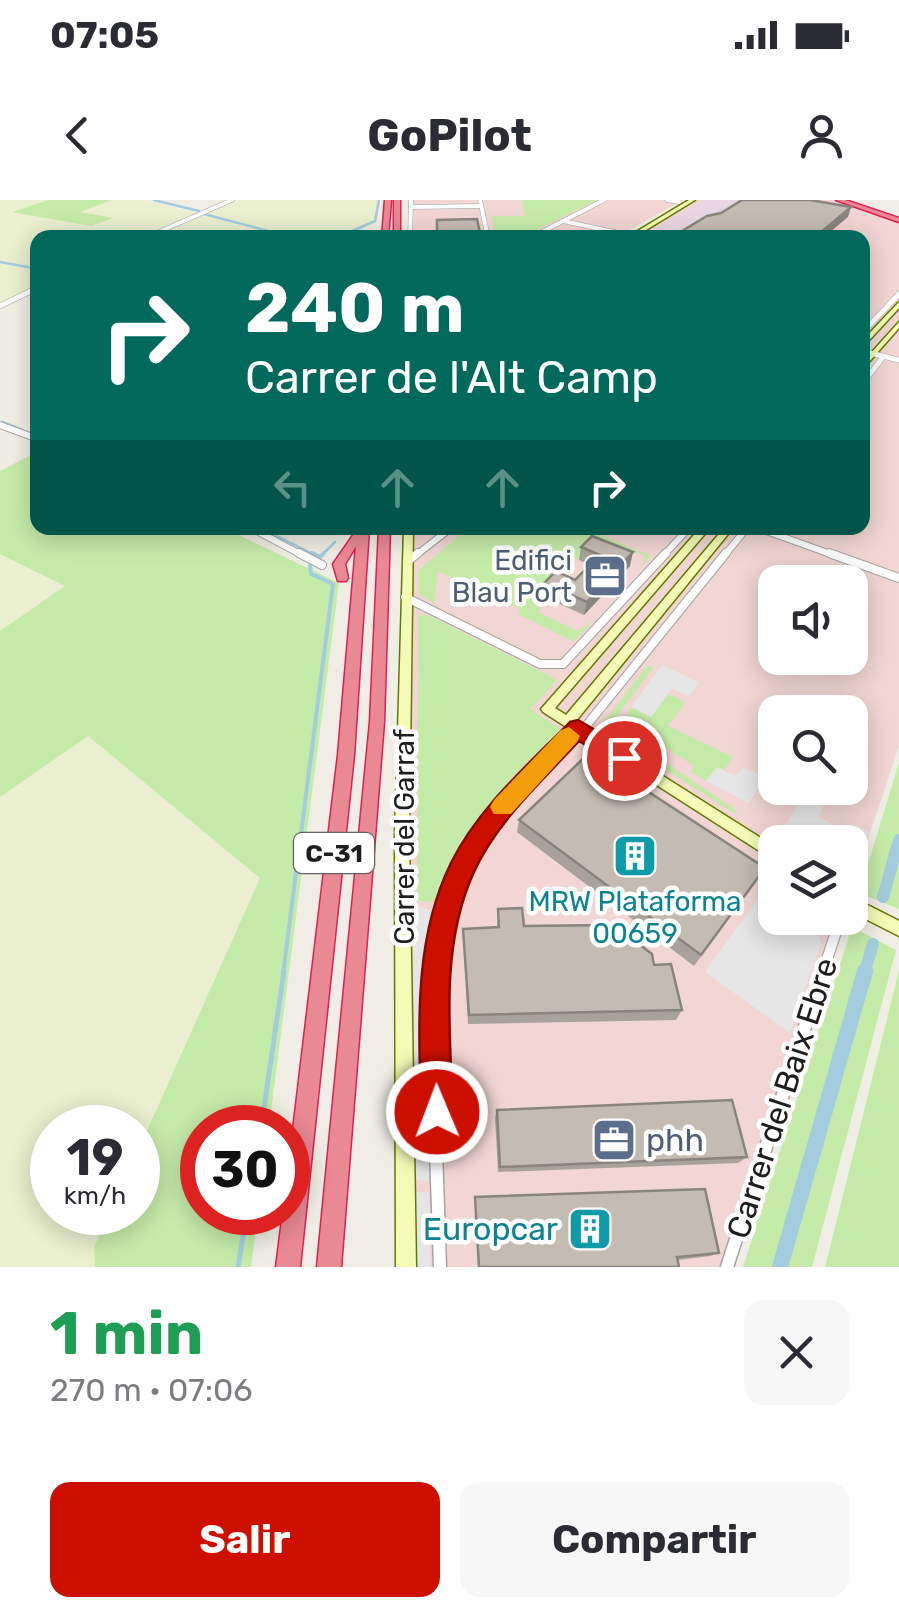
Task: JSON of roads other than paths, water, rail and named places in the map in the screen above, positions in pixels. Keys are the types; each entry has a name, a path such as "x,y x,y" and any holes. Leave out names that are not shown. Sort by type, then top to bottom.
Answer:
{"highway":[{"path":"397,230 398,200"},
{"path":"839,200 898,217"},
{"path":"853,200 898,217"},
{"path":"862,200 898,217"},
{"path":"376,230 387,204"},
{"path":"385,230 387,204"},
{"path":"354,605 339,567 358,535"},
{"name":"C-31","path":"288,1267 348,736 361,535"},
{"name":"C-31","path":"329,1267 377,722 384,535"},
{"path":"322,565 338,562 347,553"},
{"path":"322,565 342,578"}],"street":[{"path":"163,230 232,200"},
{"path":"546,230 604,200"},
{"path":"667,200 684,201"},
{"path":"633,230 684,201"},
{"path":"410,230 411,204 481,203 486,230"},
{"path":"563,221 602,230"},
{"path":"0,306 30,291"},
{"path":"870,325 899,294"},
{"path":"870,338 899,304"},
{"path":"870,359 899,324"},
{"path":"870,352 899,360"},
{"path":"870,374 884,356"},
{"path":"0,425 30,436"},
{"path":"264,535 322,565"},
{"name":"Carrer del Garraf","path":"406,1267 408,535"},
{"path":"407,562 442,535"},
{"path":"405,597 547,666 563,664 683,535"},
{"path":"699,535 547,709 758,845"},
{"path":"576,727 725,535"},
{"path":"440,1267 434,995 445,916 462,867 487,827 740,535"},
{"path":"778,535 899,578"},
{"path":"868,912 899,930"},
{"name":"Carrer del Baix Ebre","path":"726,1267 832,935"}],"waterway":[{"path":"154,200 199,211"},
{"path":"354,230 375,221 379,200"},
{"path":"204,214 265,230"},
{"path":"0,262 30,268"},
{"path":"3,422 22,430"},
{"path":"275,535 317,556"},
{"path":"312,553 320,557 335,542"},
{"path":"283,974 333,584 311,574 310,565"},
{"path":"883,897 899,840"},
{"path":"864,974 873,944"},
{"path":"264,1105 284,971"},
{"path":"780,1267 865,971"},
{"path":"238,1267 243,1235"}],"place":[{"name":"Edifici Blau Port","path":"605,576"},
{"name":"MRW Plataforma 00659","path":"635,856"},
{"name":"phh","path":"614,1140"},
{"name":"Europcar","path":"590,1229"}]}
